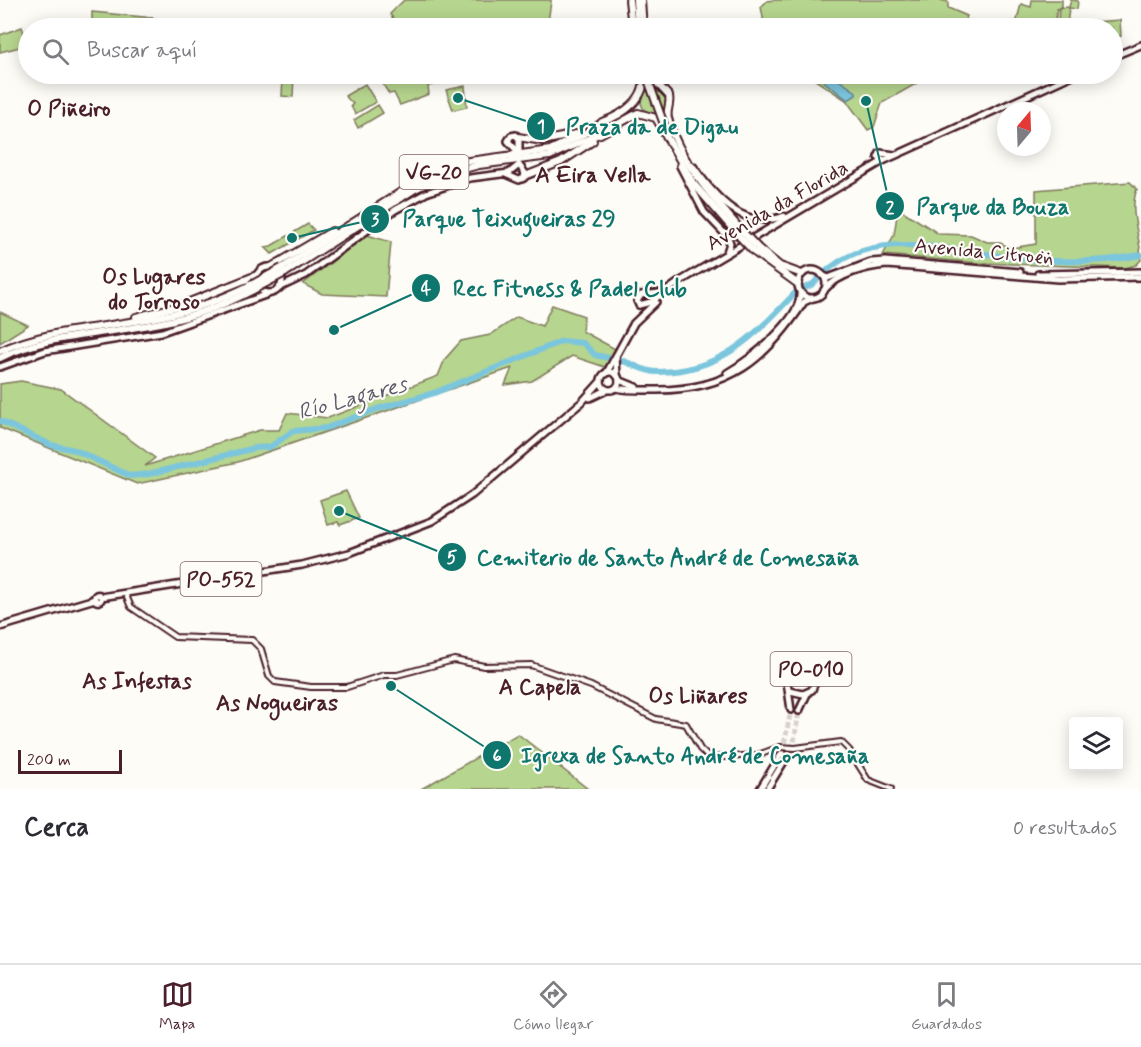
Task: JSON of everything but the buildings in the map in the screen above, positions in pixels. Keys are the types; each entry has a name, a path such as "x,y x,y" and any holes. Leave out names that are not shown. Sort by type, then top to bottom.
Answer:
{"highway":[{"path":"635,0 637,18"},
{"path":"518,137 537,141 563,138 605,121 632,105 640,96 645,84"},
{"path":"651,84 676,146 717,208 756,250 798,284"},
{"path":"643,90 651,85 659,86 669,96 667,110 670,124 684,153 706,188 740,233"},
{"path":"640,96 639,104 645,112 653,116 661,127 673,152 703,196 740,233"},
{"path":"653,116 667,110"},
{"path":"525,177 573,156 601,133 633,115 645,112"},
{"name":"VG-20","path":"283,271 414,182 448,166 550,150 573,140 605,121"},
{"name":"VG-20","path":"0,358 56,339 177,319 228,302 255,288 416,189 445,174 479,165 550,156 601,133"},
{"path":"271,267 374,208"},
{"path":"756,250 786,270 802,274"},
{"path":"90,327 182,305 257,275"},
{"name":"VG-20","path":"0,351 45,335 175,313 255,288"}],"main road":[{"path":"1123,53 1141,45"},
{"name":"Avenida da Florida","path":"640,317 647,303 726,253 875,166 882,158 895,155 1053,84"},
{"path":"673,152 699,203 730,240 726,253"},
{"path":"684,153 706,182 735,212 758,220 789,216"},
{"path":"505,174 519,180 525,177 518,169"},
{"path":"0,367 45,351 162,332 254,301 306,275 395,210 426,193 470,178 505,174 518,169"},
{"path":"515,177 518,169"},
{"name":"Avenida Citroën","path":"825,277 871,262 885,261 1038,274 1141,272"},
{"name":"Avenida Citroën","path":"824,290 830,284 848,275 866,268 886,265 1058,279 1138,278"},
{"path":"254,301 257,275 262,269 271,267 279,272 281,281 279,288"},
{"path":"582,402 616,388 694,388 727,377 763,354 804,302 813,298 824,290 825,277 810,271 802,274 798,284 802,294 813,298"},
{"path":"281,281 292,282"},
{"path":"255,288 271,293"},
{"name":"Avenida da Florida","path":"646,296 665,292"},
{"name":"Avenida da Florida","path":"582,402 606,374 616,352 634,323 665,292"},
{"path":"606,374 633,387 662,387 693,384 727,373 758,353 774,337 802,294"},
{"path":"639,296 646,296 647,303 639,305 639,296"},
{"name":"Avenida da Florida","path":"634,323 639,305"},
{"path":"780,342 791,321"},
{"name":"Avenida da Florida","path":"613,361 618,378"},
{"path":"616,388 618,378"},
{"path":"601,381 607,390"},
{"name":"PO-552","path":"0,627 98,598 321,561 432,521 472,495 582,402"},
{"name":"PO-010","path":"791,710 786,675 791,667 801,664 810,668 815,676 814,686 799,711"},
{"name":"PO-010","path":"790,691 798,695 808,693"},
{"path":"760,789 783,752"},
{"path":"767,789 783,752"}],"street":[{"path":"125,593 131,607 175,637 252,640 261,649 269,676 275,682 311,687 347,687 384,675 397,675 454,660 484,666 531,665 591,686 656,719 686,724 702,752 709,758 783,752 795,748 841,742 870,781 891,789"}],"green space":[{"path":"404,0 551,0 549,18 393,18 390,14"},
{"path":"940,0 948,2 948,8 967,16 966,18 763,18 761,7 767,1"},
{"path":"1032,0 1062,0 1062,6 1057,9 1056,18 1018,18 1021,4 1031,7"},
{"path":"1071,0 1078,1 1077,9 1069,8 1068,18 1058,18 1059,8 1069,7"},
{"path":"92,12 154,18 92,18"},
{"path":"18,28 18,48 0,52 0,35"},
{"path":"283,84 294,84 293,97 282,96"},
{"path":"365,84 376,102 355,114 351,106 353,104 345,96"},
{"path":"383,84 438,84 428,86 429,94 400,105 394,93 389,94"},
{"path":"821,84 916,84 882,103 874,127 868,130 846,100"},
{"path":"465,86 467,107 453,110 446,90"},
{"path":"654,88 663,92 667,101 663,110 654,114 645,110 641,101 645,92"},
{"path":"378,105 383,113 358,128 354,120"},
{"path":"1130,182 1137,189 1134,216 1141,260 1136,265 1125,268 979,263 883,255 894,235 898,208 939,234 971,235 1011,248 1036,244 1036,190"},
{"path":"308,224 314,230 272,254 265,247 271,246"},
{"path":"367,235 391,242 386,297 322,294 303,284"},
{"path":"552,305 584,316 582,331 617,350 605,367 572,356 532,381 505,385 512,368 238,462 137,484 0,428 0,384 21,381 61,389 155,458 145,466 260,430 279,430 287,413 328,418 438,376 445,359 461,341 490,335 517,317 542,326"},
{"path":"0,312 28,325 0,343"},
{"path":"346,491 359,518 340,525 338,522 328,525 320,500"},
{"path":"518,734 588,789 421,789"}],"water":[{"path":"827,84 844,84 856,92 856,95 848,100"}],"waterway":[{"name":"Río Lagares","path":"619,360 648,371 658,372 700,366 735,349 765,324 794,294 814,283 835,264 862,251 877,247 906,245 935,247 1060,261 1100,260 1141,255"},
{"name":"Río Lagares","path":"0,421 51,445 75,450 130,476 149,474 255,448 270,447 293,431 326,428 377,409 434,393 562,341 583,343 595,355 609,358"}],"tunnel":[{"path":"783,750 791,710"},
{"path":"788,755 794,742 799,711"}],"place":[{"name":"Praza da de Digau","path":"458,98"},
{"name":"Parque da Bouza","path":"866,101"},
{"name":"Parque Teixugueiras 29","path":"292,238"},
{"name":"Rec Fitness & Padel Club","path":"334,330"},
{"name":"Cemiterio de Santo André de Comesaña","path":"339,511"},
{"name":"Igrexa de Santo André de Comesaña","path":"391,686"}],"district":[{"name":"O Piñeiro","path":"69,108"},
{"name":"A Eira Vella","path":"593,174"},
{"name":"Os Lugares do Torroso","path":"154,288"},
{"name":"As Infestas","path":"137,680"},
{"name":"A Capela","path":"540,686"},
{"name":"Os Liñares","path":"698,695"},
{"name":"As Nogueiras","path":"277,702"}]}
